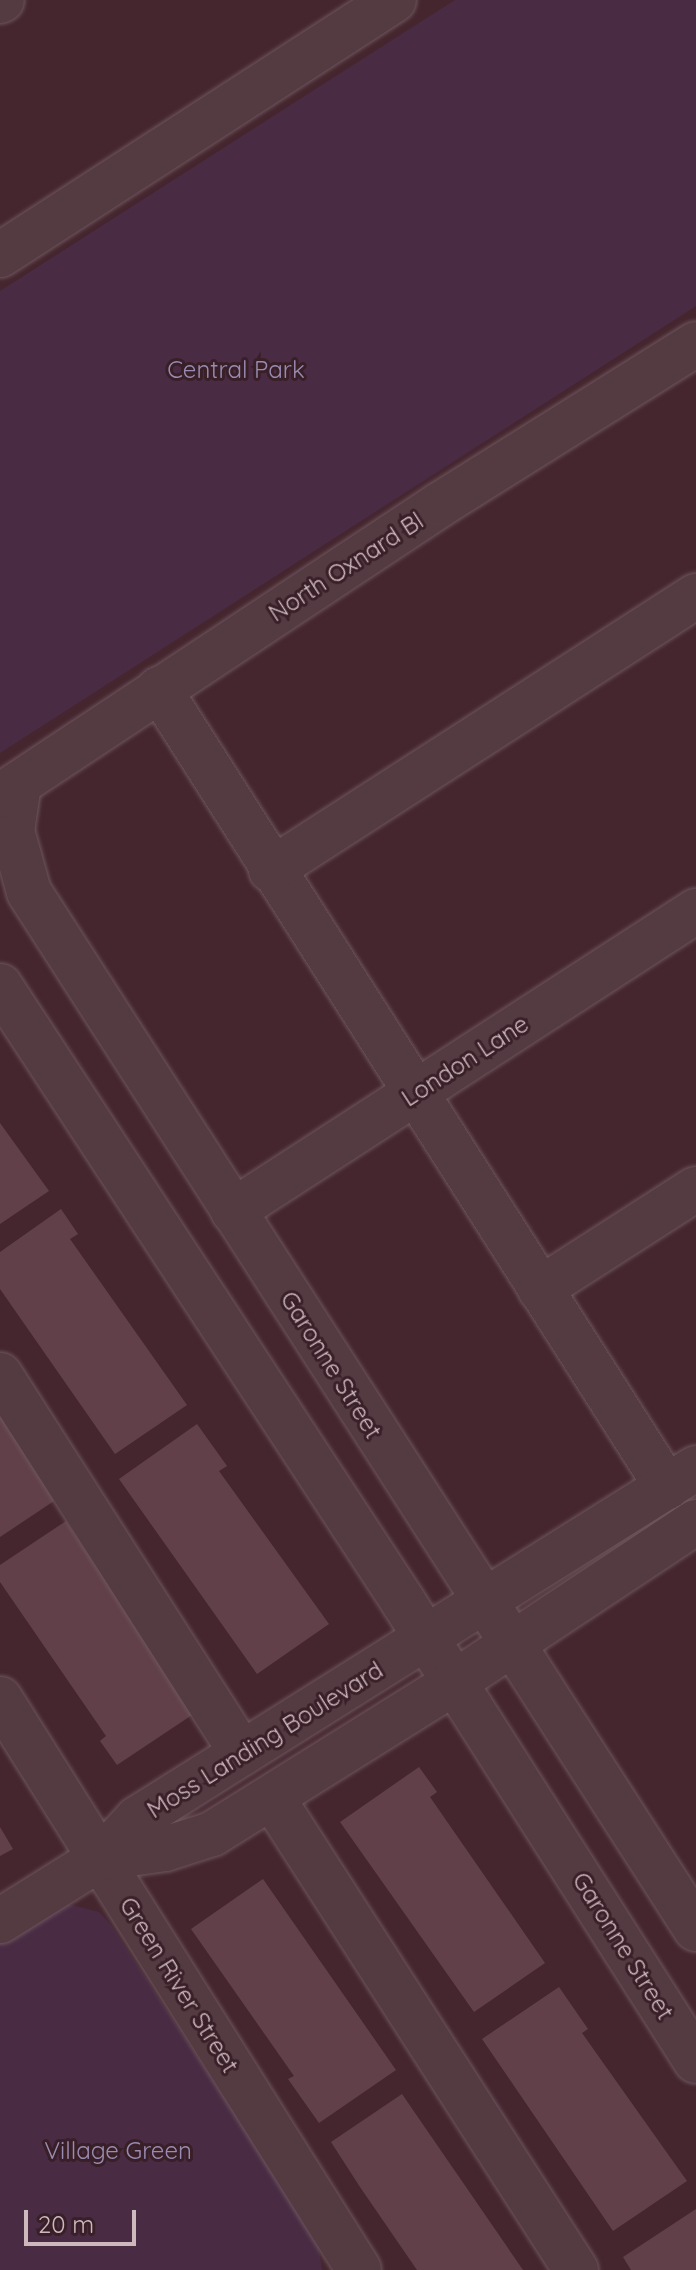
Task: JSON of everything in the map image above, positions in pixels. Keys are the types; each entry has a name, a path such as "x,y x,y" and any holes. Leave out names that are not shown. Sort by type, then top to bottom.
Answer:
{"street":[{"path":"0,255 394,0"},
{"name":"North Oxnard Bl","path":"10,790 159,689 696,344"},
{"path":"271,870 696,596"},
{"path":"159,689 271,870 540,1289 682,1478"},
{"name":"Garonne Street","path":"10,790 12,831 29,892 483,1605 696,1929"},
{"name":"London Lane","path":"233,1211 696,911"},
{"name":"Garonne Street","path":"0,986 428,1640 696,2061"},
{"path":"540,1289 696,1189"},
{"path":"0,1375 242,1753"},
{"name":"Moss Landing Boulevard","path":"101,1858 137,1819 428,1640 682,1478"},
{"name":"Moss Landing Boulevard","path":"101,1858 165,1849 212,1834 273,1799 455,1682 696,1522"},
{"name":"Green River Street","path":"1,1701 359,2270"},
{"path":"273,1799 576,2270"},
{"path":"0,1921 101,1858"}],"green space":[{"name":"Central Park","path":"455,0 696,0 696,306 0,753 0,291"},
{"name":"Village Green","path":"68,1904 99,1912 111,1925 318,2242 322,2270 0,2270 0,1942"}],"building":[{"path":"0,1123 49,1191 0,1224"},
{"path":"61,1209 78,1234 70,1239 187,1405 115,1454 0,1289 0,1252"},
{"path":"0,1414 57,1499 0,1537"},
{"path":"197,1424 227,1466 219,1471 329,1624 257,1674 119,1479"},
{"path":"66,1521 195,1713 117,1765 100,1741 106,1736 0,1582 0,1565"},
{"path":"419,1767 437,1792 430,1797 545,1963 474,2012 340,1822"},
{"path":"0,1827 13,1849 0,1856"},
{"path":"263,1879 396,2070 319,2123 288,2079 294,2076 191,1929"},
{"path":"559,1987 588,2029 582,2033 687,2181 613,2231 482,2039"},
{"path":"402,2094 523,2270 417,2270 331,2142"},
{"path":"696,2209 696,2270 631,2270 623,2257"}]}
